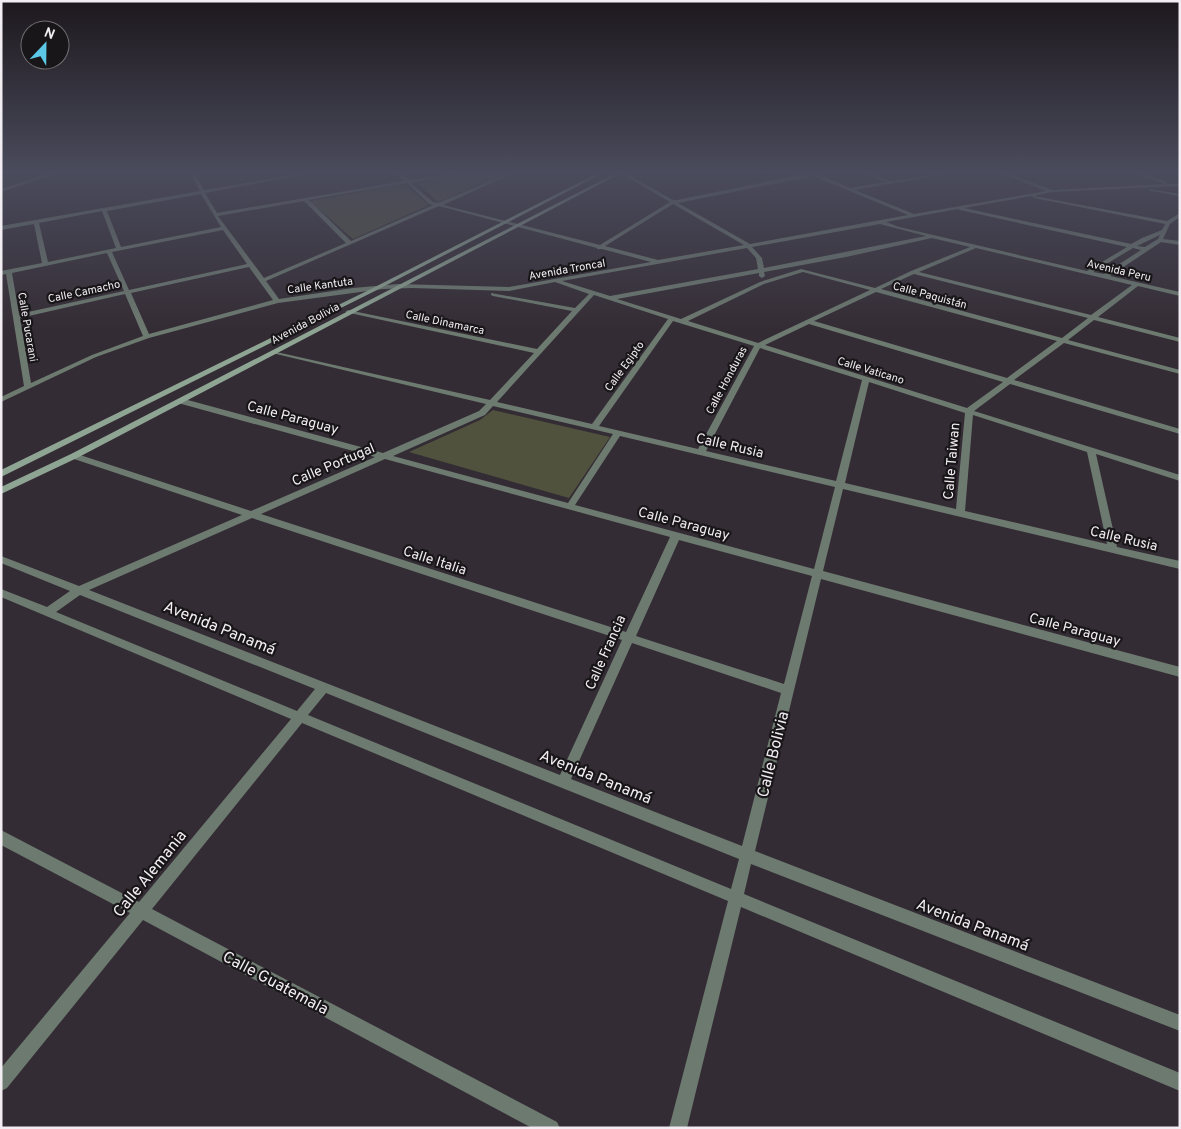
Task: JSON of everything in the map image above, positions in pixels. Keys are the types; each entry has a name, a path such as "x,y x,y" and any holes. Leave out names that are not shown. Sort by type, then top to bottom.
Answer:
{"street":[{"path":"1,228 14,226"},
{"path":"37,226 45,264"},
{"path":"110,226 119,249"},
{"path":"332,226 350,243"},
{"path":"262,281 390,226"},
{"name":"Avenida Bolivia","path":"1,474 499,226"},
{"name":"Avenida Bolivia","path":"1,491 74,456 517,226"},
{"path":"520,226 599,248 659,262"},
{"path":"599,248 636,226"},
{"path":"716,226 747,244 759,258 762,270 762,283"},
{"name":"Avenida Troncal","path":"400,286 477,291 556,282 747,244 857,226"},
{"name":"Avenida Peru","path":"893,226 974,247 1180,294"},
{"path":"1038,226 1145,249"},
{"path":"1104,277 1160,240 1167,226"},
{"path":"5,272 225,228"},
{"name":"Calle Kantuta","path":"225,228 277,301 400,286"},
{"path":"1087,273 1132,246 1164,231"},
{"path":"610,298 851,254 933,236"},
{"path":"1160,240 1180,244"},
{"path":"757,346 913,272 974,247"},
{"path":"110,251 147,337"},
{"path":"682,321 762,283 851,254"},
{"name":"Calle Camacho","path":"16,317 250,265"},
{"name":"Calle Paquistán","path":"803,270 1180,372"},
{"name":"Calle Pucarani","path":"5,272 16,317 28,386"},
{"path":"913,272 1180,340"},
{"name":"Calle Vaticano","path":"556,282 1180,478"},
{"path":"969,411 1136,285"},
{"path":"477,291 576,310"},
{"name":"Calle Portugal","path":"48,612 80,590 482,413 593,293"},
{"path":"1,400 86,359 147,337 277,301"},
{"name":"Calle Dinamarca","path":"348,312 539,352"},
{"name":"Calle Egipto","path":"594,427 672,318"},
{"path":"809,322 1180,432"},
{"name":"Calle Honduras","path":"701,452 757,346"},
{"name":"Calle Rusia","path":"274,352 1180,565"},
{"name":"Calle Bolivia","path":"678,1128 866,380"},
{"name":"Calle Paraguay","path":"181,400 1180,672"},
{"name":"Calle Taiwan","path":"960,513 969,411"},
{"path":"570,506 619,432"},
{"path":"1092,450 1112,549"},
{"name":"Calle Italia","path":"74,456 788,690"},
{"name":"Calle Francia","path":"563,782 627,638 676,535"},
{"name":"Avenida Panamá","path":"1,559 563,782 1180,1023"},
{"path":"1,593 1180,1082"},
{"name":"Calle Alemania","path":"1,1082 324,687"},
{"name":"Calle Guatemala","path":"1,837 551,1128"}],"green space":[{"path":"338,226 383,226 353,239"},
{"path":"493,410 610,437 569,498 409,452 480,420"}]}
